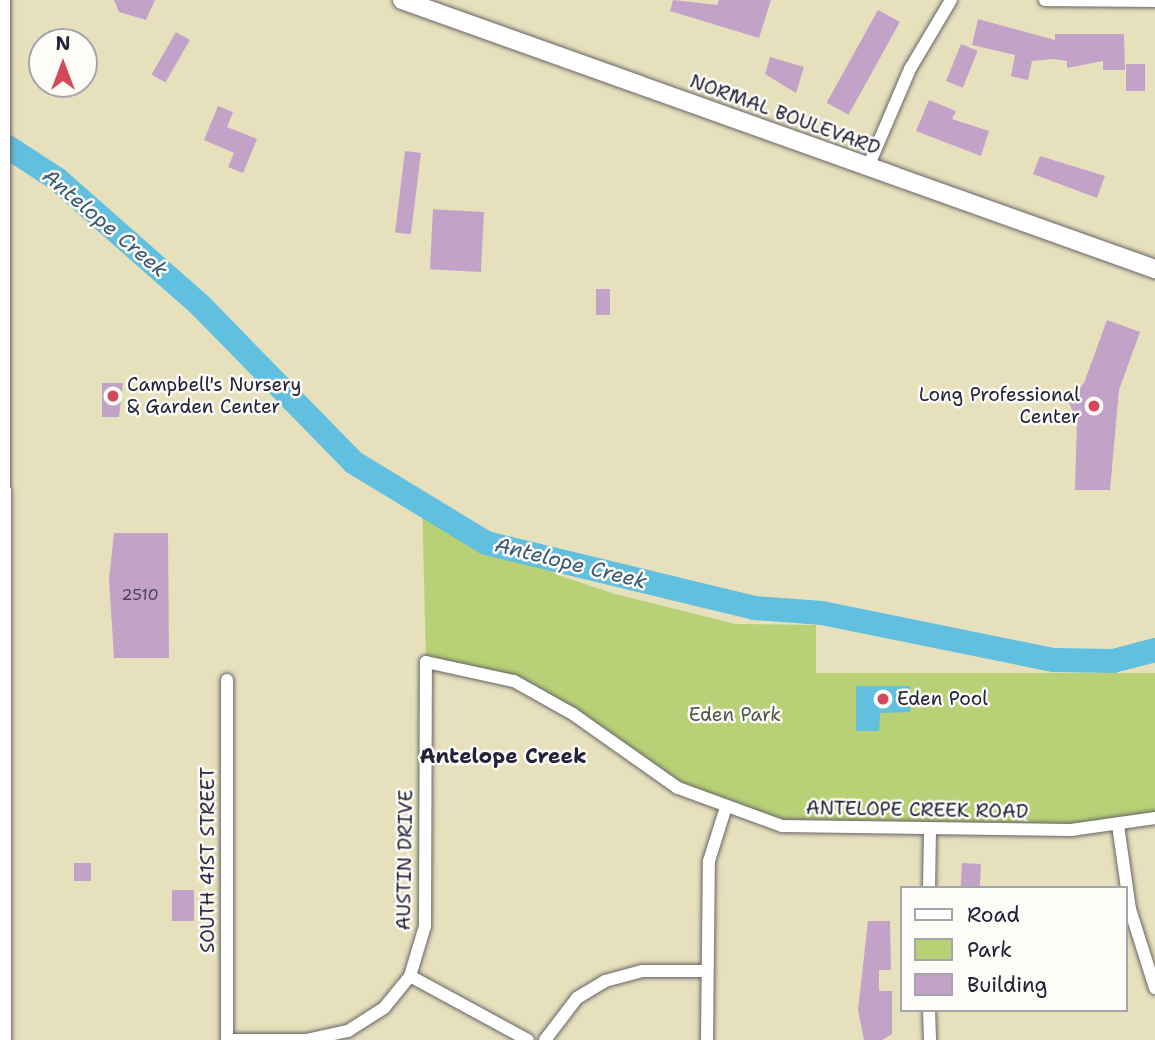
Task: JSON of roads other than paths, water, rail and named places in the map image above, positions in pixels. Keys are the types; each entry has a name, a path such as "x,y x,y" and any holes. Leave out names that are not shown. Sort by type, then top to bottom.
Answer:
{"main road":[{"path":"1,0 2,1040"},
{"name":"NORMAL BOULEVARD","path":"402,0 1155,269"}],"street":[{"path":"868,167 910,69 951,0"},
{"path":"1045,0 1155,1"},
{"name":"ANTELOPE CREEK ROAD","path":"426,662 486,672 544,696 643,766 725,810 816,830 930,831 1118,825 1155,818"},
{"name":"AUSTIN DRIVE","path":"227,1040 306,1040 348,1031 384,1008 410,976 425,926 426,662"},
{"name":"SOUTH 41ST STREET","path":"227,680 227,1040"},
{"path":"707,1040 709,861 725,810"},
{"path":"1118,825 1127,886"},
{"path":"929,886 930,831"},
{"path":"1127,888 1130,909 1155,988"},
{"path":"545,1040 577,998 605,981 642,971 707,971"},
{"path":"410,976 528,1040"},
{"path":"929,1012 930,1040"}],"water":[{"name":"Eden Pool","path":"856,686 910,686 910,712 880,713 879,731 856,731"}],"waterway":[{"name":"Antelope Creek","path":"0,142 57,179 200,305 353,462 486,543 754,608 822,613 1054,660 1113,661 1155,650"}],"place":[{"name":"Campbell's Nursery & Garden Center","path":"113,396"},
{"name":"Long Professional Center","path":"1094,406"},
{"name":"Eden Pool","path":"883,699"}],"district":[{"name":"Antelope Creek","path":"503,756"}],"park label":[{"name":"Eden Park","path":"735,715"}]}
